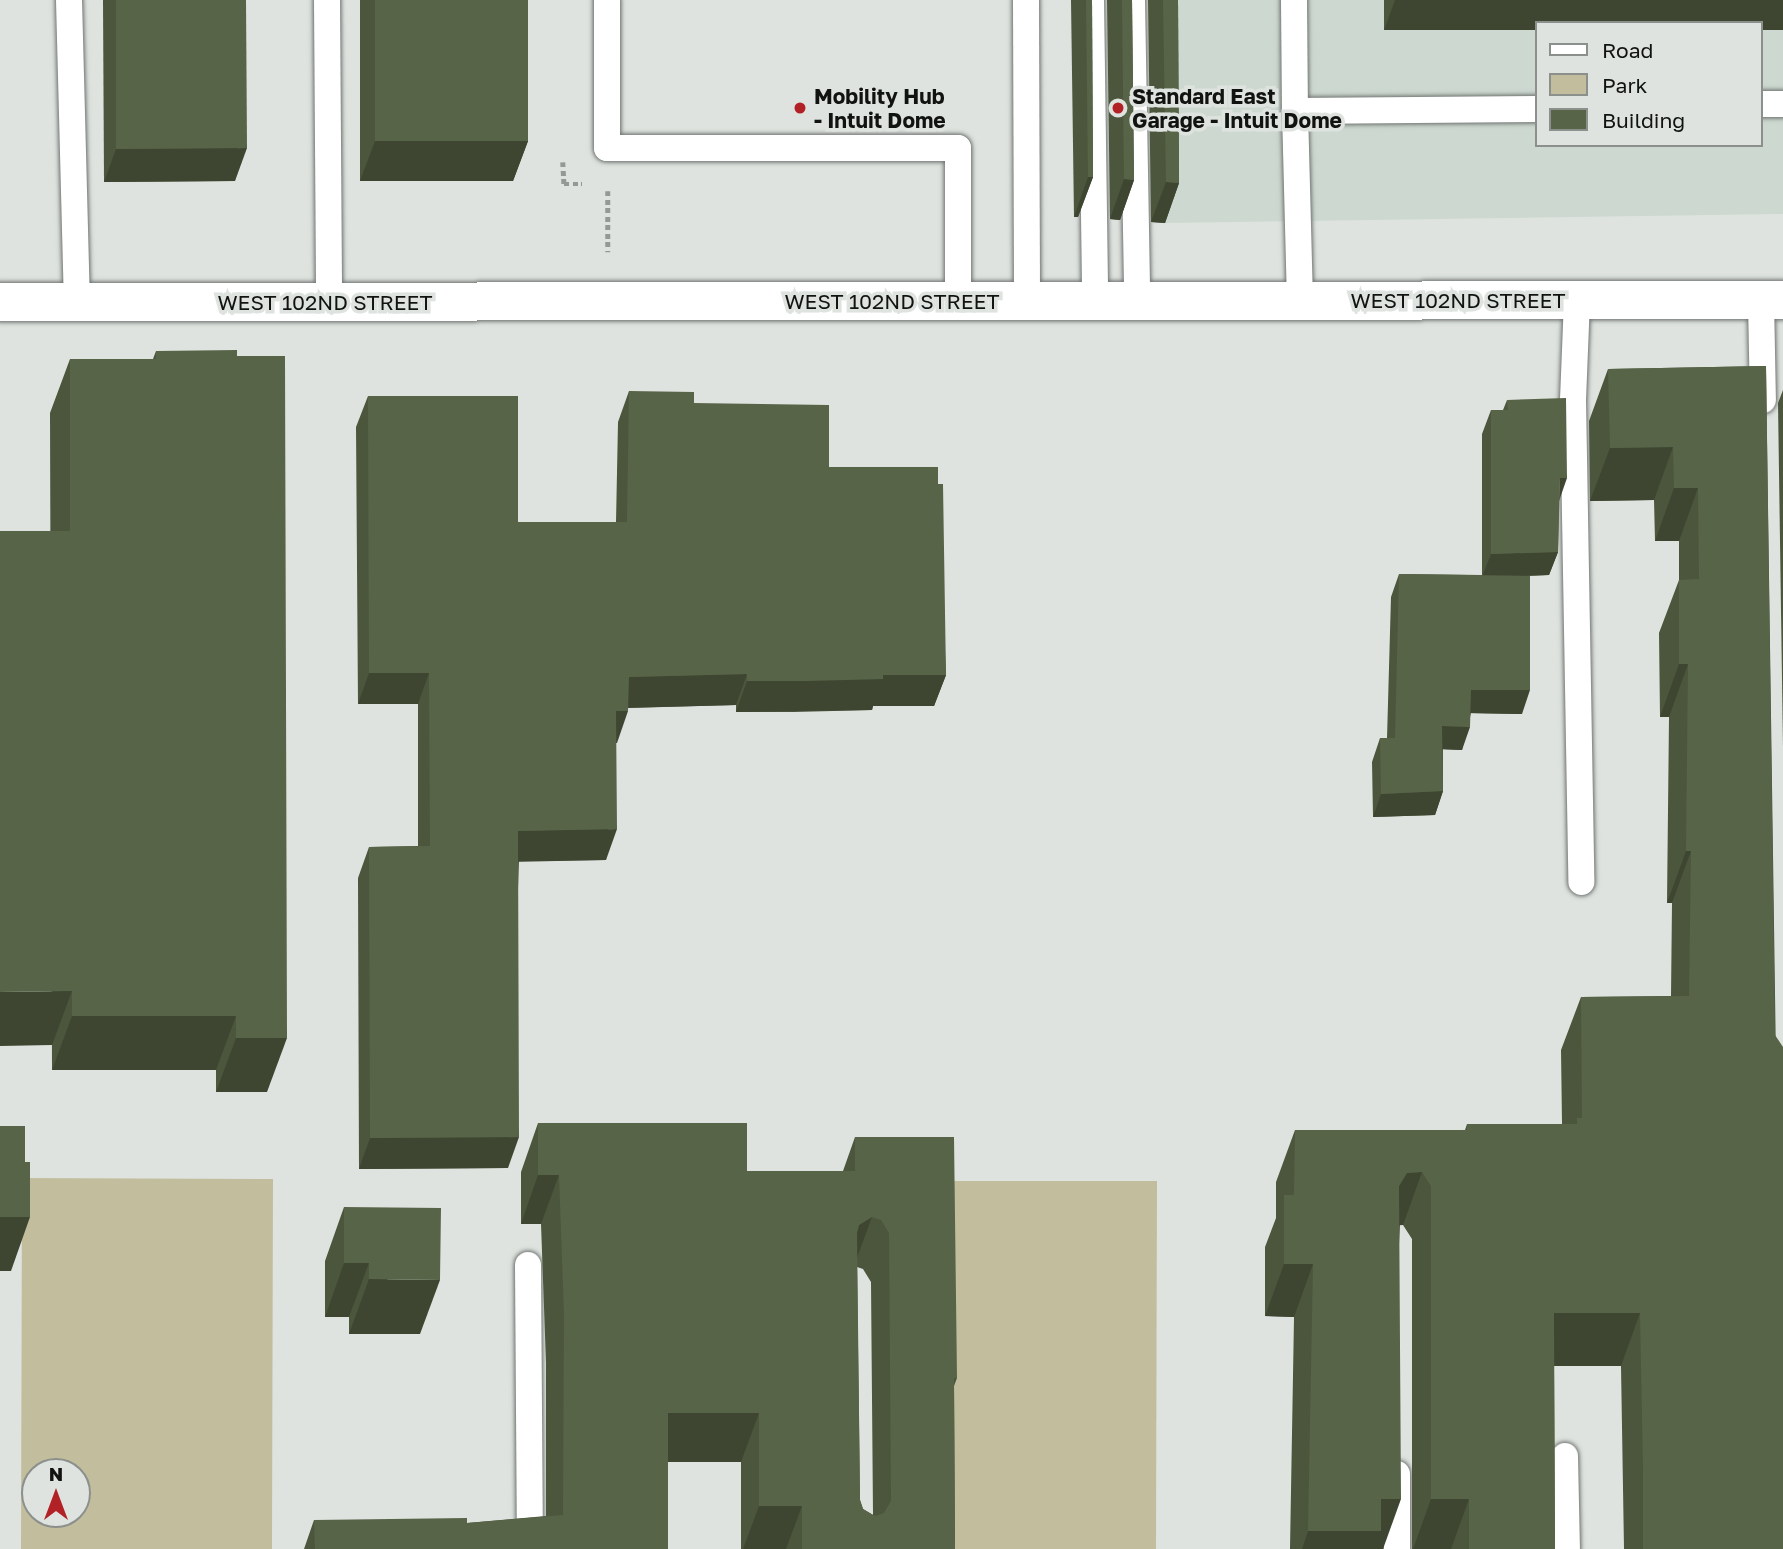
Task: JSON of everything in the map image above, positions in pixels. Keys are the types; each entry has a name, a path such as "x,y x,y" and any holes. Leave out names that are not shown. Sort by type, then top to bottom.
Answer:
{"street":[{"name":"WEST 102ND STREET","path":"0,302 1772,300"}],"lane":[{"path":"69,0 77,302"},
{"path":"327,0 328,302"},
{"path":"607,0 607,148 958,148 958,301"},
{"path":"1026,0 1027,301"},
{"path":"1091,0 1095,301"},
{"path":"1132,0 1137,301"},
{"path":"1294,0 1300,301"},
{"path":"1762,104 1783,104"},
{"path":"1295,111 1534,109"},
{"path":"1577,300 1573,400 1580,882"},
{"path":"1763,428 1772,300"},
{"path":"528,1265 530,1549"},
{"path":"1397,1455 1397,1549"},
{"path":"1565,1456 1567,1549"}],"path":[{"path":"607,148 609,302"}],"shaded area":[{"path":"1164,0 1783,0 1783,214 1164,223"}],"green space":[{"path":"22,1178 273,1179 272,1549 21,1549 21,1528 91,1528 91,1458 21,1458"},
{"path":"950,1181 1157,1181 1156,1549 950,1549"}],"building":[{"path":"116,0 246,0 247,148 116,149"},
{"path":"375,0 528,0 528,141 375,141"},
{"path":"1086,0 1092,0 1093,177 1088,177"},
{"path":"1122,0 1132,0 1134,180 1124,179"},
{"path":"1163,0 1178,0 1179,183 1166,182"},
{"path":"237,350 237,356 285,356 287,1038 236,1038 236,1016 72,1016 72,991 0,992 0,531 70,531 70,359 156,359 156,351"},
{"path":"1766,366 1775,1035 1783,1047 1783,1549 1643,1549 1640,1313 1554,1313 1555,1549 1469,1549 1469,1499 1431,1499 1431,1186 1422,1172 1407,1173 1399,1186 1401,1499 1381,1499 1381,1531 1308,1531 1313,1264 1284,1264 1284,1195 1294,1195 1295,1130 1467,1130 1467,1124 1577,1124 1577,1118 1582,1118 1581,997 1689,996 1691,851 1686,851 1688,664 1679,664 1679,580 1699,579 1698,488 1674,488 1673,447 1610,448 1608,369"},
{"path":"629,391 694,392 694,403 829,405 829,467 938,467 938,484 943,484 946,675 883,675 883,679 805,681 747,681 747,674 629,677 628,711 616,711 617,829 518,831 519,1137 370,1138 369,847 430,846 429,673 369,673 368,396 518,396 518,522 627,522"},
{"path":"1566,398 1567,478 1560,478 1558,552 1491,554 1491,410 1508,410 1507,400"},
{"path":"1399,574 1530,576 1530,690 1471,690 1470,727 1442,726 1443,791 1381,794 1380,738 1395,738"},
{"path":"538,1123 747,1123 747,1171 855,1171 855,1137 954,1137 957,1378 954,1378 955,1549 802,1549 802,1506 759,1506 759,1413 668,1413 668,1549 315,1549 314,1520 467,1518 467,1523 563,1515 564,1314 559,1175 538,1175","holes":["872,1217 881,1220 889,1233 891,1501 884,1513 875,1516 863,1509 860,1500 857,1233 859,1225"]},
{"path":"0,1126 25,1126 25,1162 30,1162 30,1217 0,1217"},
{"path":"344,1207 441,1208 440,1280 369,1279 369,1263 344,1263"}],"place":[{"name":"Mobility Hub - Intuit Dome","path":"800,108"},
{"name":"Standard East Garage - Intuit Dome","path":"1118,108"}]}
